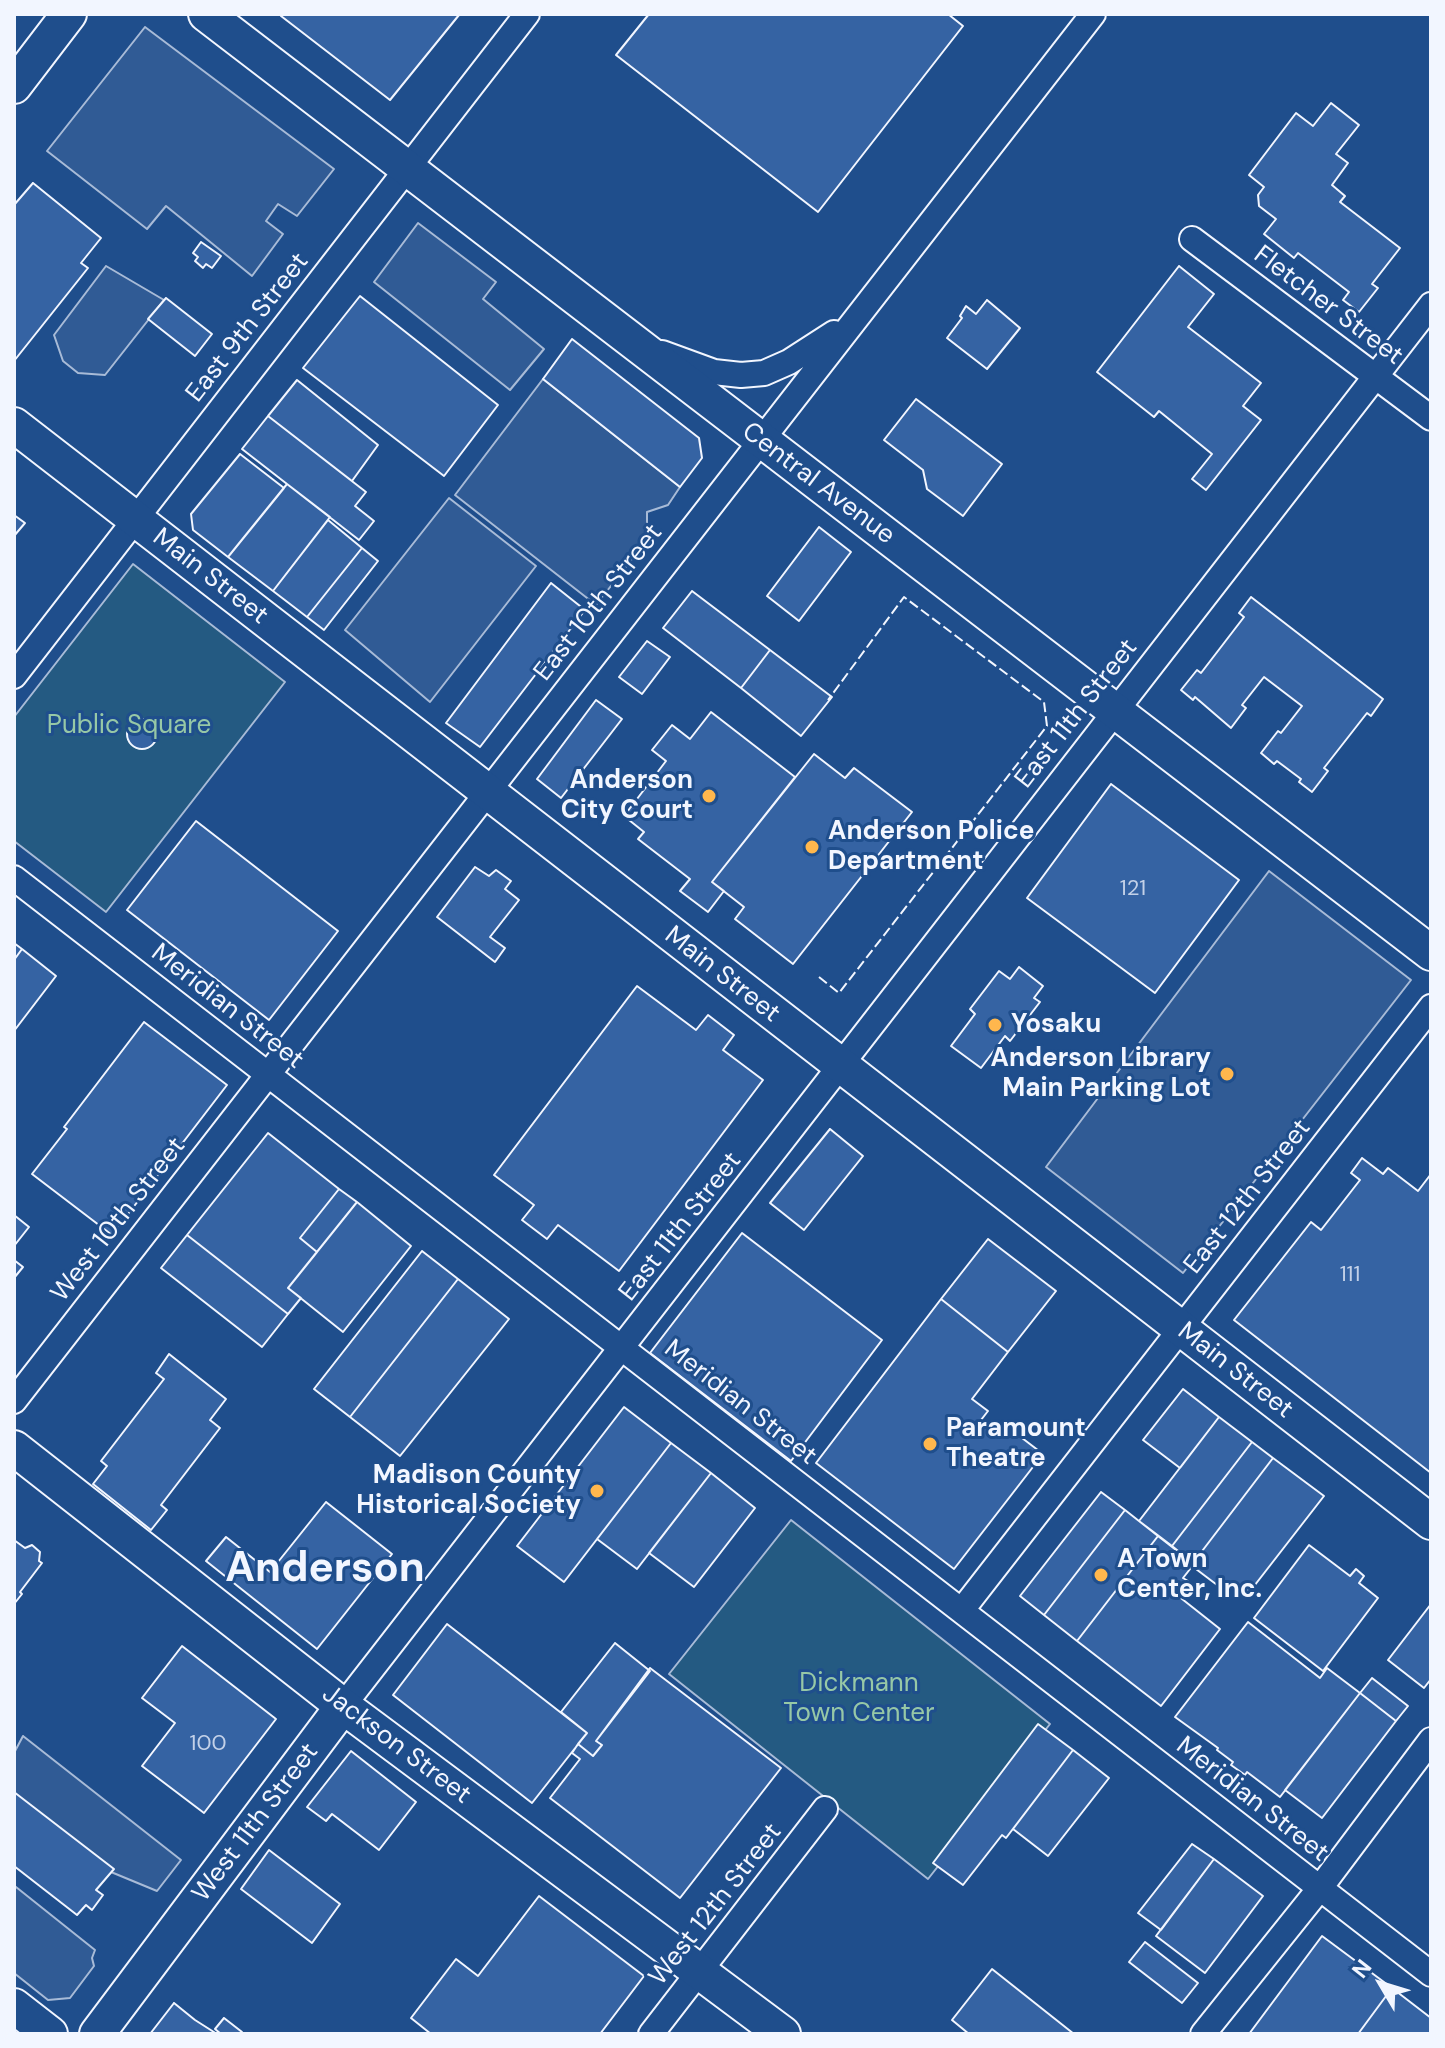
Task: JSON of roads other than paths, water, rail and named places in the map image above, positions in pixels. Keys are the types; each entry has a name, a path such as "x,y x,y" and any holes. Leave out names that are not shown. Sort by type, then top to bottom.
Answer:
{"street":[{"path":"14,86 69,14"},
{"name":"Central Avenue","path":"206,14 1431,953"},
{"name":"East 9th Street","path":"14,676 527,14"},
{"name":"East 10th Street","path":"268,1074 974,166 1080,18"},
{"name":"Fletcher Street","path":"1192,239 1431,418"},
{"path":"620,334 714,372 741,375 764,373 819,345 846,324 876,293"},
{"name":"East 11th Street","path":"622,1348 1431,305"},
{"name":"Main Street","path":"14,425 1431,1522"},
{"name":"Meridian Street","path":"14,878 1431,1974"},
{"name":"East 12th Street","path":"962,1610 1431,1007"},
{"name":"West 10th Street","path":"14,1401 268,1074"},
{"name":"West 11th Street","path":"97,2034 343,1706 622,1348"},
{"name":"Jackson Street","path":"14,1448 343,1706 783,2034"},
{"path":"1203,2034 1320,1888 1431,1740"},
{"name":"West 12th Street","path":"651,2034 825,1809"},
{"path":"14,2006 50,2034"}],"place":[{"name":"Anderson City Court","path":"709,796"},
{"name":"Anderson Police Department","path":"812,847"},
{"name":"Yosaku","path":"995,1025"},
{"name":"Anderson Library Main Parking Lot","path":"1227,1074"},
{"name":"Paramount Theatre","path":"930,1444"},
{"name":"Madison County Historical Society","path":"597,1491"},
{"name":"A Town Center, Inc.","path":"1101,1575"}],"district":[{"name":"Anderson","path":"325,1570"}],"park label":[{"name":"Public Square","path":"129,726"},
{"name":"Dickmann Town Center","path":"859,1699"}]}
